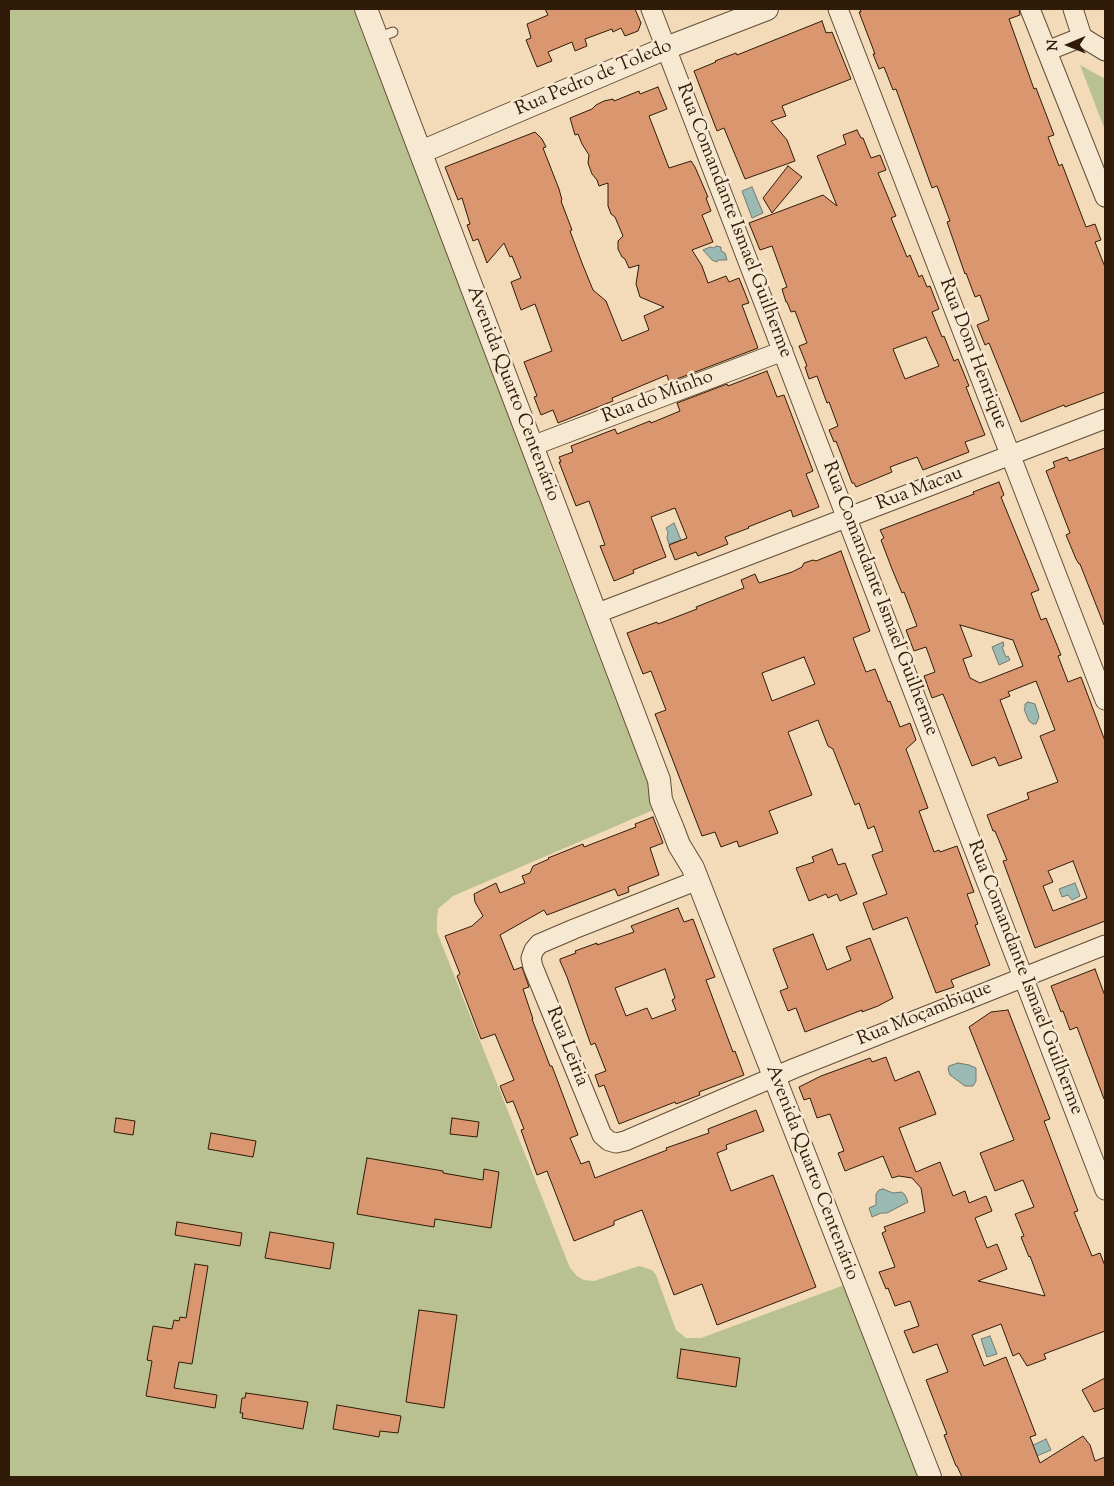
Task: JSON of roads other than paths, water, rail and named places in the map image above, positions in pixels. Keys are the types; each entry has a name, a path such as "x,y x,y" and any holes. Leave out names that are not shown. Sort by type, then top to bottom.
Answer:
{"street":[{"name":"Avenida Quarto Centenário","path":"366,9 385,35 421,152 595,614 660,780 661,800 672,829 696,874 930,1477"},
{"name":"Rua Comandante Ismael Guilherme","path":"651,9 1105,1190"},
{"name":"Rua Pedro de Toledo","path":"421,152 666,48 767,9"},
{"name":"Rua Dom Henrique","path":"838,9 1012,455 1105,700"},
{"path":"1030,9 1105,197"},
{"path":"1073,9 1082,37 1105,51"},
{"path":"1047,51 1082,37"},
{"name":"Rua do Minho","path":"532,446 783,351"},
{"name":"Rua Macau","path":"595,614 1105,419"},
{"name":"Rua Leiria","path":"696,874 540,944 534,950 531,958 533,966 602,1135 610,1141 616,1143 625,1141 774,1076"},
{"name":"Rua Moçambique","path":"774,1076 1105,945"}],"water":[{"path":"752,187 763,213 752,218 742,191"},
{"path":"716,246 721,247 721,251 725,253 727,260 718,260 717,262 712,260 703,250"},
{"path":"674,523 681,540 669,544 666,528"},
{"path":"1003,642 1004,646 1002,647 1006,657 1008,656 1010,660 999,665 992,647"},
{"path":"1028,702 1035,704 1039,717 1036,724 1029,721 1024,709 1025,704"},
{"path":"1075,883 1080,896 1072,900 1068,895 1062,897 1059,889"},
{"path":"958,1063 976,1068 976,1081 973,1086 965,1086 950,1075 949,1066"},
{"path":"883,1189 893,1193 902,1192 908,1202 887,1213 881,1213 872,1217 869,1208 876,1205 876,1194 879,1190"},
{"path":"990,1336 997,1354 987,1357 981,1339"},
{"path":"1046,1439 1051,1450 1032,1458 1027,1448"}]}
